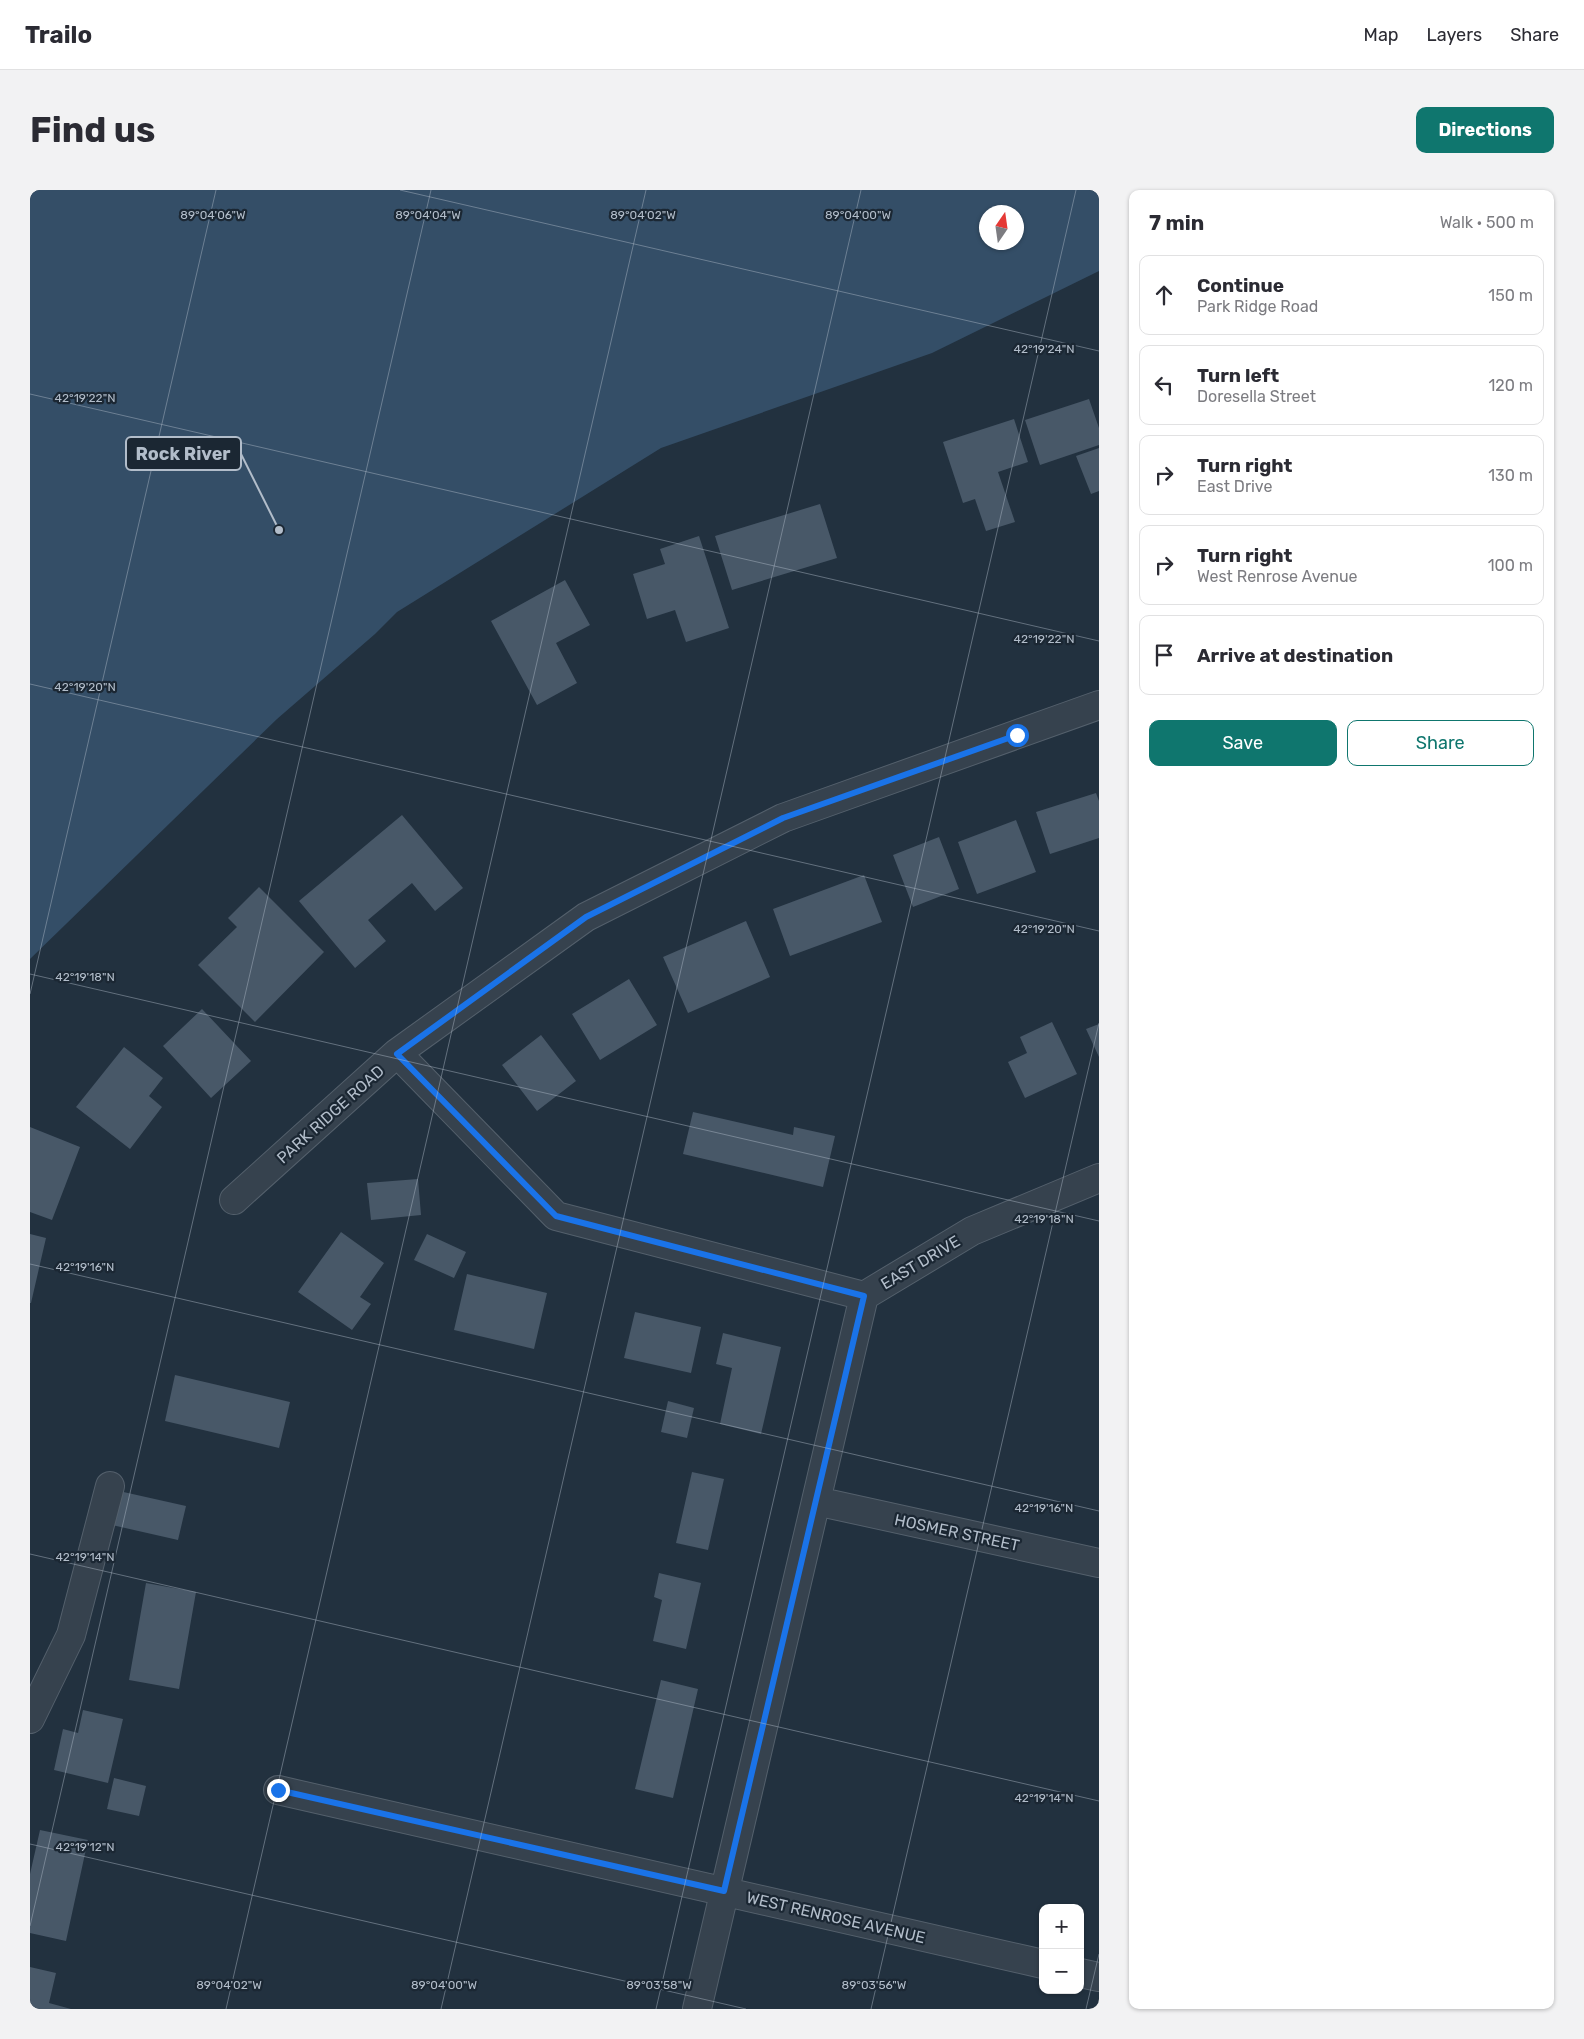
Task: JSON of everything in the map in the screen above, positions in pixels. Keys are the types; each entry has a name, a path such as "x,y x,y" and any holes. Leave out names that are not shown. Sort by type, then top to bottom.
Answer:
{"street":[{"name":"PARK RIDGE ROAD","path":"234,1200 397,1054 586,917 783,818 1099,705"},
{"path":"397,1054 556,1216 864,1296"},
{"name":"EAST DRIVE","path":"697,2009 864,1296 972,1230 1099,1178"},
{"path":"30,1719 71,1635 110,1486"},
{"name":"HOSMER STREET","path":"816,1501 1099,1562"},
{"name":"WEST RENROSE AVENUE","path":"278,1790 1039,1963"},
{"path":"1084,1974 1099,1977"}],"water":[{"path":"30,190 1099,190 1099,271 932,353 661,448 397,612 375,634 277,719 30,959"}],"building":[{"path":"1089,399 1099,428 1099,445 1040,465 1025,420"},
{"path":"1014,419 1028,462 998,472 1015,522 986,531 975,499 963,503 943,442"},
{"path":"1099,448 1099,491 1091,494 1076,456"},
{"path":"820,504 837,558 732,590 715,536"},
{"path":"699,536 729,628 686,642 675,610 647,619 633,574 665,564 660,549"},
{"path":"565,580 590,625 556,643 577,683 537,705 491,621"},
{"path":"1096,793 1099,801 1099,838 1050,854 1036,812"},
{"path":"402,815 463,888 435,911 412,883 368,920 386,941 355,968 299,901"},
{"path":"1016,820 1036,872 977,894 958,842"},
{"path":"939,837 959,889 913,907 893,855"},
{"path":"864,875 882,922 790,956 773,909"},
{"path":"259,887 324,952 255,1022 198,965 237,927 228,918"},
{"path":"746,921 770,977 688,1013 663,957"},
{"path":"629,979 657,1025 600,1060 572,1014"},
{"path":"202,1009 251,1061 211,1098 163,1046"},
{"path":"1052,1022 1077,1074 1025,1098 1008,1062 1027,1053 1020,1037"},
{"path":"1099,1024 1099,1057 1086,1029"},
{"path":"541,1035 576,1081 537,1111 502,1065"},
{"path":"124,1047 163,1078 149,1096 162,1107 130,1149 76,1107"},
{"path":"693,1112 793,1135 794,1127 835,1136 823,1187 683,1154"},
{"path":"30,1127 80,1147 52,1220 30,1212"},
{"path":"418,1179 421,1215 371,1220 367,1183"},
{"path":"341,1232 384,1263 360,1297 371,1304 352,1330 298,1292"},
{"path":"30,1234 46,1238 31,1303 30,1303"},
{"path":"427,1234 466,1252 454,1278 414,1260"},
{"path":"467,1274 547,1293 534,1349 454,1330"},
{"path":"635,1312 701,1327 691,1373 624,1358"},
{"path":"723,1333 781,1347 761,1434 720,1424 732,1368 716,1364"},
{"path":"175,1375 290,1402 279,1448 165,1421"},
{"path":"668,1401 694,1408 687,1438 661,1432"},
{"path":"692,1472 724,1479 708,1550 676,1543"},
{"path":"119,1491 186,1506 178,1540 112,1525"},
{"path":"659,1573 701,1583 686,1649 653,1641 662,1600 654,1597"},
{"path":"146,1583 196,1592 179,1689 129,1680"},
{"path":"661,1680 698,1689 673,1798 635,1789"},
{"path":"83,1710 123,1719 108,1783 54,1770 63,1729 78,1733"},
{"path":"114,1778 146,1786 139,1816 107,1809"},
{"path":"40,1830 88,1840 66,1941 30,1933 30,1874"},
{"path":"30,1967 56,1973 49,2003 71,2009 30,2009"}],"place":[{"name":"Rock River","path":"279,530"}],"route":[{"path":"278,1790 724,1891 864,1296 556,1216 397,1054 586,917 783,818 1017,735"}]}
